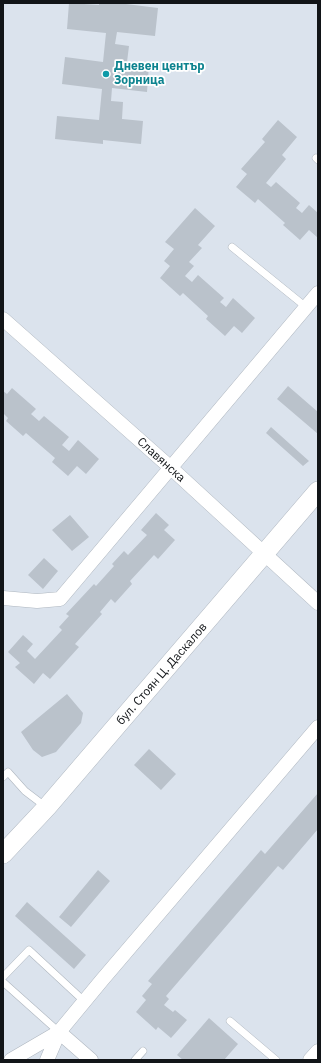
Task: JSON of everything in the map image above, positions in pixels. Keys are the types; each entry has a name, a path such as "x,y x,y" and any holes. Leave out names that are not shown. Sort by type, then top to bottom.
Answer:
{"street":[{"path":"3,598 37,601 60,599 318,293"},
{"name":"Славянска","path":"3,319 171,468 318,603"},
{"name":"бул. Стоян Ц. Даскалов","path":"3,854 47,807 265,555 318,491"},
{"path":"47,1060 59,1032 318,727"},
{"path":"11,1060 59,1032"},
{"path":"59,1032 91,1060"},
{"path":"310,1060 318,1051"}],"lane":[{"path":"232,247 306,307"},
{"path":"3,777 8,772 26,791 47,807"},
{"path":"3,977 29,950 85,1002"},
{"path":"3,982 59,1032"},
{"path":"230,1021 276,1060"},
{"path":"135,1060 143,1051"}],"building":[{"name":"Дневен център Зорница","path":"69,3 99,5 99,3 118,3 158,8 155,36 117,32 115,44 129,46 127,62 149,65 147,92 112,88 111,101 123,102 122,119 143,121 141,144 103,140 103,144 55,139 57,116 99,120 102,89 62,84 65,57 103,62 106,33 67,29"},
{"path":"278,120 297,137 282,155 286,159 266,183 271,187 276,182 300,203 296,208 302,213 309,205 318,213 318,238 309,230 300,240 283,225 285,223 258,199 255,203 236,187 247,174 241,169 265,142 262,139"},
{"path":"195,208 215,226 198,245 202,248 189,262 194,266 185,276 192,282 198,275 224,298 220,302 226,307 233,298 255,318 242,333 234,326 225,336 206,319 208,316 183,293 180,296 160,278 170,266 164,261 174,249 165,242"},
{"path":"288,386 318,412 318,434 277,399"},
{"path":"12,388 36,409 31,414 39,421 44,416 69,437 62,445 69,451 78,440 99,459 86,474 77,466 68,476 52,462 55,458 26,433 23,436 6,421 8,418 3,413 3,391 7,394"},
{"path":"271,427 309,461 303,466 266,433"},
{"path":"156,513 169,525 164,530 175,540 158,559 154,555 130,581 132,584 115,603 111,599 100,612 102,614 75,644 79,647 50,679 43,673 34,684 15,667 20,663 8,652 23,635 33,644 27,651 35,659 62,630 59,627 69,616 66,614 94,584 96,586 114,566 112,564 124,551 128,555 147,535 141,530"},
{"path":"70,515 89,537 72,551 52,530"},
{"path":"44,558 58,571 43,589 28,575"},
{"path":"67,694 83,713 81,723 56,752 42,757 33,750 21,732"},
{"path":"149,749 176,774 161,790 134,765"},
{"path":"318,793 318,829 283,870 278,866 166,996 169,999 164,1005 173,1012 175,1010 187,1020 171,1038 158,1027 156,1030 136,1012 146,1000 142,996 152,984 148,981 261,850 265,854"},
{"path":"98,870 110,881 71,927 59,917"},
{"path":"27,902 86,955 74,969 15,916"},
{"path":"209,1018 238,1044 224,1060 183,1060 177,1055"}],"place":[{"name":"Дневен център Зорница","path":"106,74"}]}
